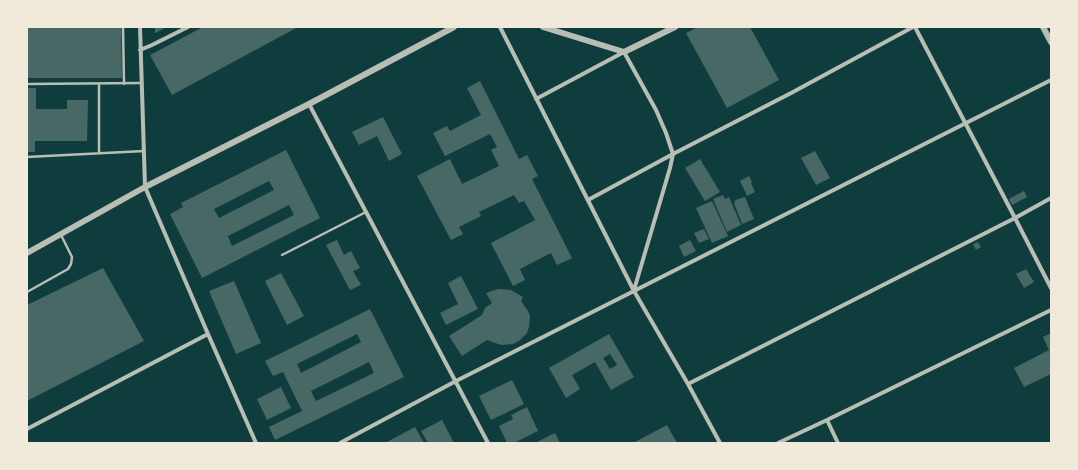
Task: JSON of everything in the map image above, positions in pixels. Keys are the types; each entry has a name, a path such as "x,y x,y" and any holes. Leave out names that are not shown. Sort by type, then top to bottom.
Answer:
{"street":[{"path":"140,27 145,187 256,443"},
{"path":"140,50 188,27"},
{"path":"27,252 145,187 309,104 454,27"},
{"path":"500,27 634,290 720,443"},
{"path":"544,27 624,52 656,110 666,133 673,154 634,290"},
{"path":"536,99 624,52 675,27"},
{"path":"588,200 914,27 1016,218 1051,288"},
{"path":"1043,27 1051,42"},
{"path":"340,443 456,381 634,290 1051,80"},
{"path":"309,104 488,443"},
{"path":"688,384 1016,218 1051,198"},
{"path":"778,443 1051,310"},
{"path":"27,429 208,334"},
{"path":"827,420 838,443"}],"lane":[{"path":"123,27 124,84"},
{"path":"27,84 142,83"},
{"path":"99,84 99,153"},
{"path":"27,157 144,151"},
{"path":"282,256 366,212"},
{"path":"27,292 68,269 71,264 72,257 60,234"}],"building":[{"path":"27,27 121,27 122,78 27,78"},
{"path":"155,27 167,27 155,33"},
{"path":"203,27 298,27 172,95 150,55"},
{"path":"698,27 750,27 779,80 727,108 686,33"},
{"path":"480,81 519,159 527,155 538,176 532,179 572,258 557,265 551,253 520,269 525,280 513,286 491,243 535,220 524,201 519,203 514,195 479,212 481,216 459,227 463,234 451,240 417,176 450,159 462,184 499,166 491,150 497,147 490,134 445,156 433,133 447,126 450,131 481,115 467,88"},
{"path":"27,88 36,88 36,109 67,109 67,100 88,100 87,141 35,141 35,152 27,152"},
{"path":"383,117 402,154 389,161 377,136 359,145 352,132"},
{"path":"286,150 320,218 202,278 170,214 183,207 181,203","holes":["269,181 274,190 219,218 214,209","289,205 294,215 232,246 228,236"]},
{"path":"815,151 830,178 816,185 801,158"},
{"path":"700,159 720,192 705,201 685,168"},
{"path":"749,176 755,192 747,196 740,181"},
{"path":"1024,191 1027,197 1012,205 1009,199"},
{"path":"723,195 725,199 729,197 741,225 727,232 713,199"},
{"path":"745,197 754,219 742,224 734,203 735,200"},
{"path":"712,201 728,236 712,243 696,208"},
{"path":"704,229 709,239 699,243 694,233"},
{"path":"337,240 344,255 351,251 360,268 353,271 361,285 350,290 326,245"},
{"path":"690,240 696,251 684,257 679,246"},
{"path":"978,242 981,247 976,250 973,244"},
{"path":"103,268 144,341 27,401 27,305"},
{"path":"1026,269 1034,282 1024,288 1016,274"},
{"path":"281,273 304,316 287,325 265,281"},
{"path":"461,276 478,309 446,325 440,313 458,304 448,283"},
{"path":"234,281 261,343 236,354 209,291"},
{"path":"498,289 511,290 523,297 521,301 530,316 527,333 519,341 513,344 501,345 487,340 462,356 449,336 482,315 485,308 492,303 486,293"},
{"path":"370,309 404,377 275,440 269,427 302,411 283,372 273,376 265,361","holes":["357,334 361,342 301,373 297,364","369,362 374,373 316,401 311,391"]},
{"path":"1051,333 1051,374 1024,387 1014,368 1049,350 1043,337"},
{"path":"609,334 634,377 611,390 595,362 572,375 580,389 566,398 549,368","holes":["610,354 617,365 610,369 603,358"]},
{"path":"512,380 524,404 491,420 479,396"},
{"path":"281,387 291,408 267,420 257,399"},
{"path":"527,407 538,431 514,443 507,443 499,426 513,419 511,415"},
{"path":"442,420 454,443 428,443 421,431"},
{"path":"667,425 677,443 633,443"},
{"path":"415,427 424,443 385,443"},
{"path":"555,433 560,443 535,443"}]}
